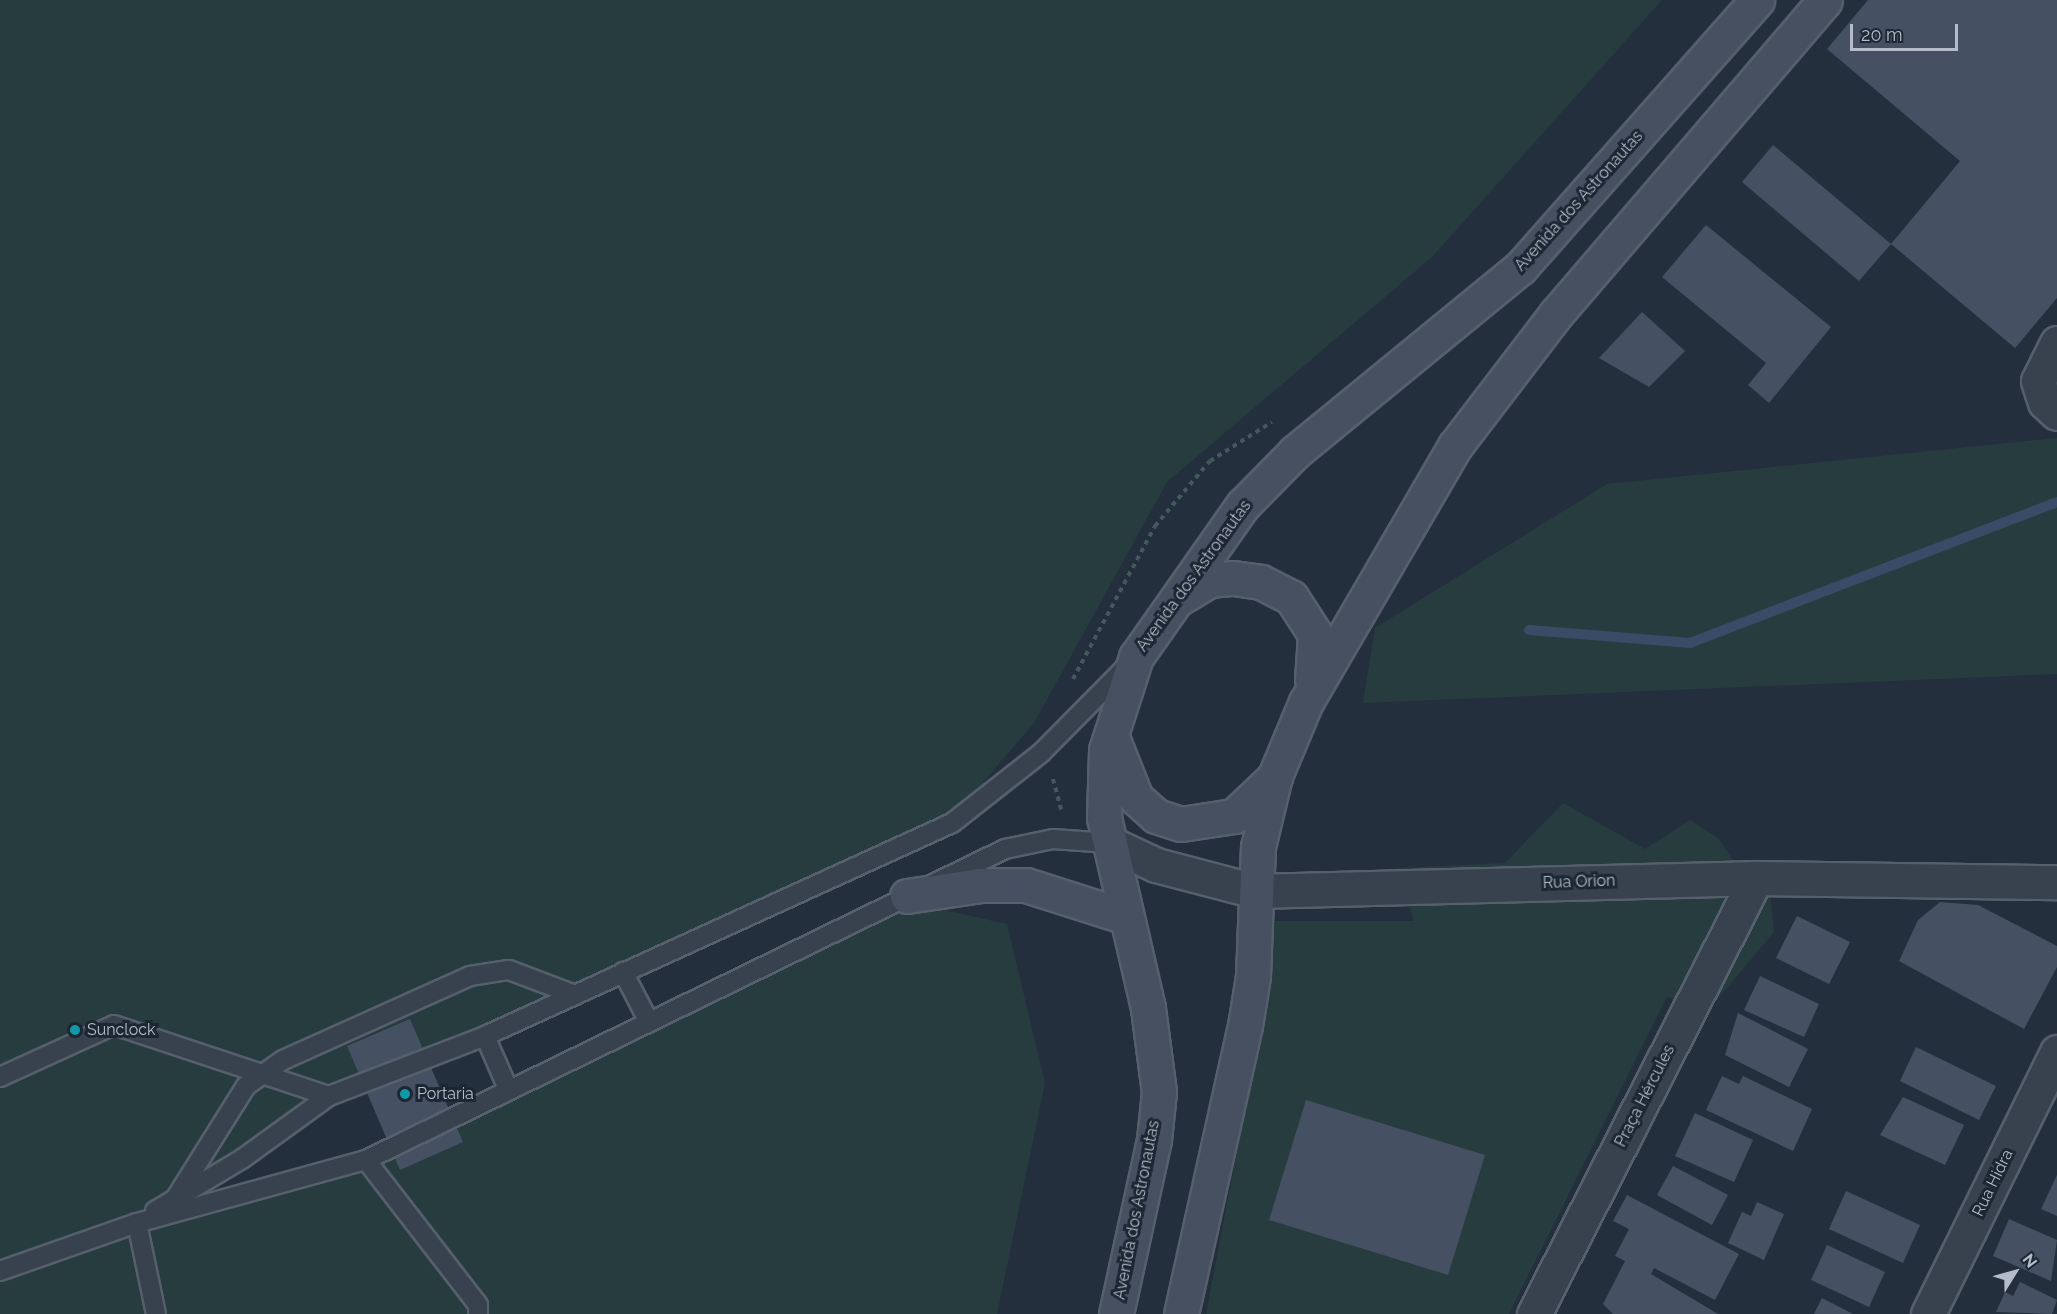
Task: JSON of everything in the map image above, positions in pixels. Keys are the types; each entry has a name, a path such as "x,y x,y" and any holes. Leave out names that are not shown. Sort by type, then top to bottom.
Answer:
{"main road":[{"name":"Avenida dos Astronautas","path":"1116,1314 1154,1140 1159,1092 1148,1008 1124,916 1109,843 1104,786 1113,720 1136,657 1243,505 1295,452 1520,268 1757,0"},
{"path":"1306,702 1455,446 1556,314 1825,0"},
{"path":"1179,598 1209,580 1233,578 1261,582 1291,597 1315,634 1316,669 1306,702 1275,776 1258,847 1253,976 1245,1026 1181,1314"},
{"path":"1113,720 1113,749 1122,773 1156,816 1181,824 1234,816 1275,776"},
{"path":"907,896 981,885 1026,885 1124,916"}],"street":[{"path":"2052,348 2038,381 2044,402 2057,412"},
{"name":"Rua Orion","path":"1109,843 1156,865 1255,891 1756,878 2057,882"},
{"name":"Praça Hércules","path":"1534,1314 1756,878"},
{"name":"Rua Hidra","path":"1928,1314 2057,1052"}],"lane":[{"path":"137,1223 176,1197 242,1159 329,1096 485,1036 952,823 1045,749 1136,657"},
{"path":"0,1271 137,1223 366,1160 1005,849 1053,839 1109,843"},
{"path":"176,1197 246,1086 263,1074 367,1019 470,976 509,970 575,995"},
{"path":"623,972 649,1022"},
{"path":"0,1077 114,1025 329,1096"},
{"path":"485,1036 508,1089"},
{"path":"366,1160 478,1305 478,1314"},
{"path":"137,1223 156,1314"}],"green space":[{"path":"0,0 1662,0 1432,257 1167,482 1034,723 950,821 329,1096 139,1222 366,1160 904,901 1007,924 1045,1083 997,1314 0,1314"},
{"path":"2057,438 2057,674 1363,703 1375,628 1607,484"},
{"path":"1563,803 1645,849 1690,820 1718,838 1740,870 1769,883 1774,932 1711,1007 1667,997 1509,1314 1206,1314 1272,967 1273,921 1414,921 1397,868 1505,863"}],"building":[{"path":"1868,0 2057,0 2057,298 2015,348 1891,244 1960,161 1827,49"},
{"path":"1773,145 1891,244 1859,281 1742,182"},
{"path":"1706,225 1831,327 1769,403 1748,385 1766,363 1662,277"},
{"path":"1642,312 1685,351 1649,387 1599,358"},
{"path":"1940,902 1978,905 2057,946 2057,967 2024,1029 1899,961 1918,920"},
{"path":"1797,916 1850,942 1829,984 1776,958"},
{"path":"1760,976 1819,1004 1804,1037 1744,1010"},
{"path":"1738,1013 1808,1049 1789,1087 1725,1055"},
{"name":"Portaria","path":"410,1019 463,1142 400,1170 347,1046"},
{"path":"1916,1047 1996,1086 1979,1120 1900,1081"},
{"path":"1722,1076 1739,1084 1743,1076 1812,1109 1793,1151 1706,1110"},
{"path":"1903,1097 1964,1125 1945,1165 1880,1135"},
{"path":"1306,1100 1485,1155 1448,1275 1269,1220"},
{"path":"1695,1113 1753,1140 1734,1182 1675,1156"},
{"path":"1673,1166 1728,1195 1712,1225 1657,1195"},
{"path":"2057,1175 2057,1216 2041,1209"},
{"path":"1846,1191 1920,1225 1903,1263 1829,1229"},
{"path":"1627,1195 1739,1254 1715,1300 1654,1268 1651,1274 1718,1314 1613,1314 1603,1304 1625,1261 1615,1256 1629,1229 1613,1221"},
{"path":"1757,1202 1784,1214 1764,1260 1728,1243 1742,1212 1751,1216"},
{"path":"2009,1219 2057,1240 2051,1281 1993,1256"},
{"path":"1827,1245 1885,1272 1869,1307 1811,1280"},
{"path":"2020,1282 2057,1300 2052,1314 1996,1312 2005,1292 2013,1296"},
{"path":"1822,1298 1853,1314 1814,1314"}],"waterway":[{"path":"1529,630 1690,643 2057,502"}],"place":[{"name":"Sunclock","path":"75,1030"},
{"name":"Portaria","path":"405,1094"}]}
